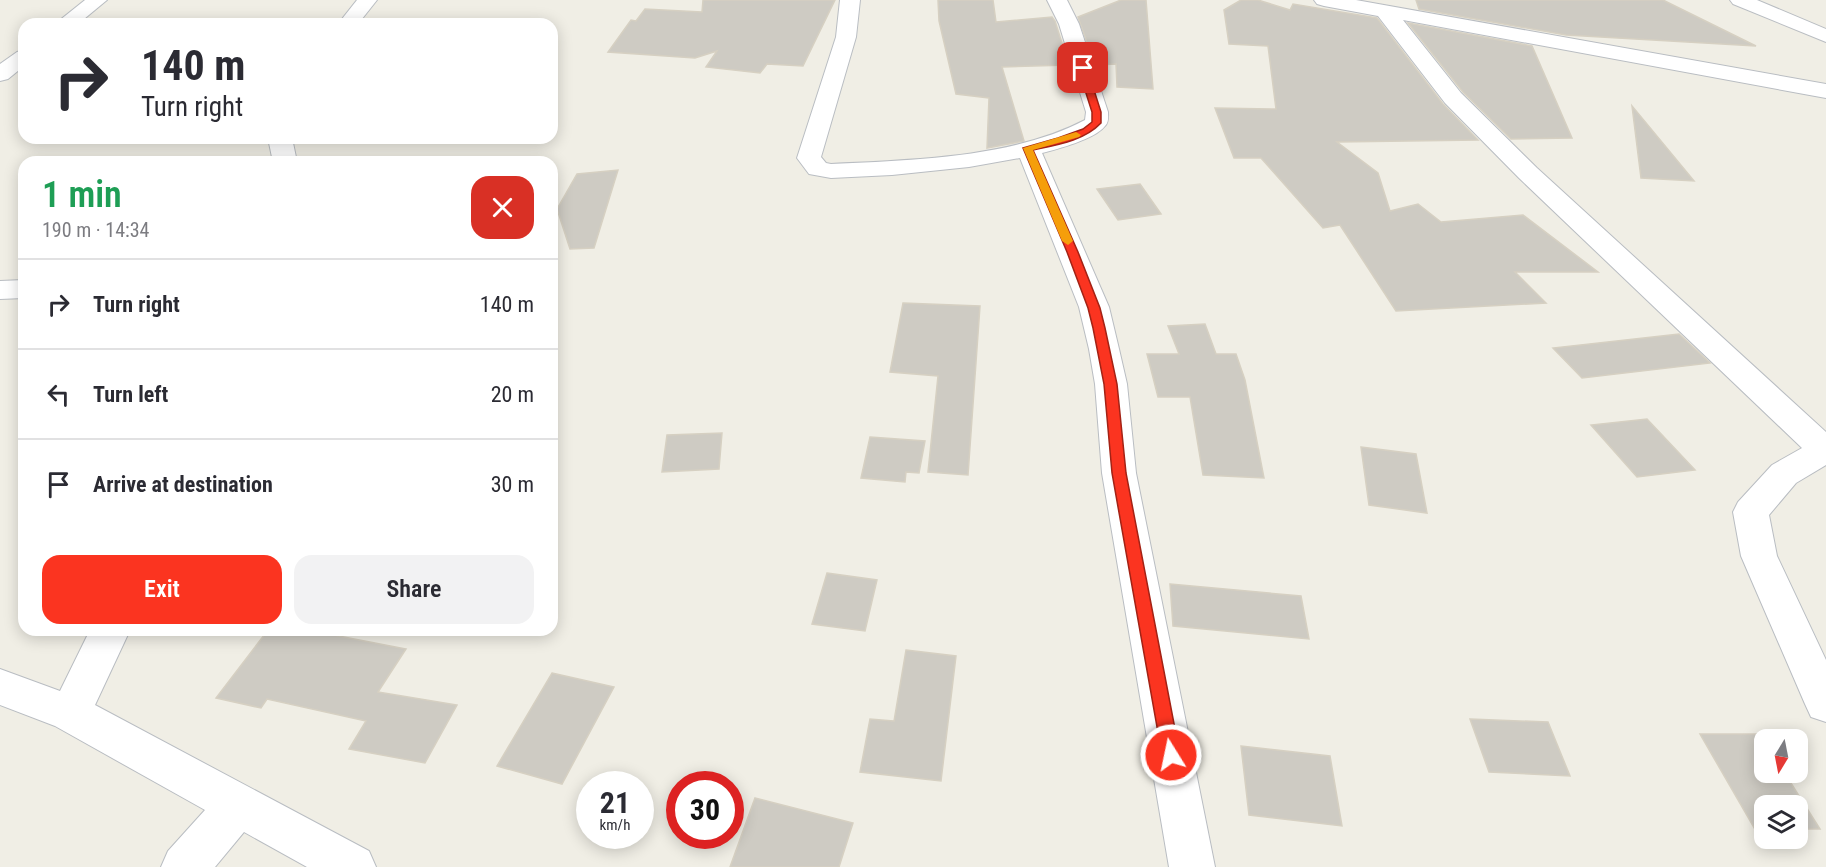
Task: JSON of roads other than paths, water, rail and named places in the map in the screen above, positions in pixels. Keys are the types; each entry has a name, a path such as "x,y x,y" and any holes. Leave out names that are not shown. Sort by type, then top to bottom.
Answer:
{"street":[{"path":"73,18 97,0"},
{"path":"353,18 367,0"},
{"path":"850,0 846,37 809,158 811,164 818,169 845,171 958,160 1061,141 1086,131 1096,123 1097,112 1069,24 1057,0"},
{"path":"1324,0 1826,91"},
{"path":"1740,0 1826,36"},
{"path":"1386,11 1453,98 1528,173 1825,450 1784,474 1751,512 1759,556 1826,704"},
{"path":"0,74 18,60"},
{"path":"1028,148 1094,308 1104,349 1111,384 1119,473 1192,867"},
{"path":"0,290 18,289"},
{"path":"70,713 107,636"},
{"path":"0,687 70,713 353,867"},
{"path":"184,867 238,806"}]}
